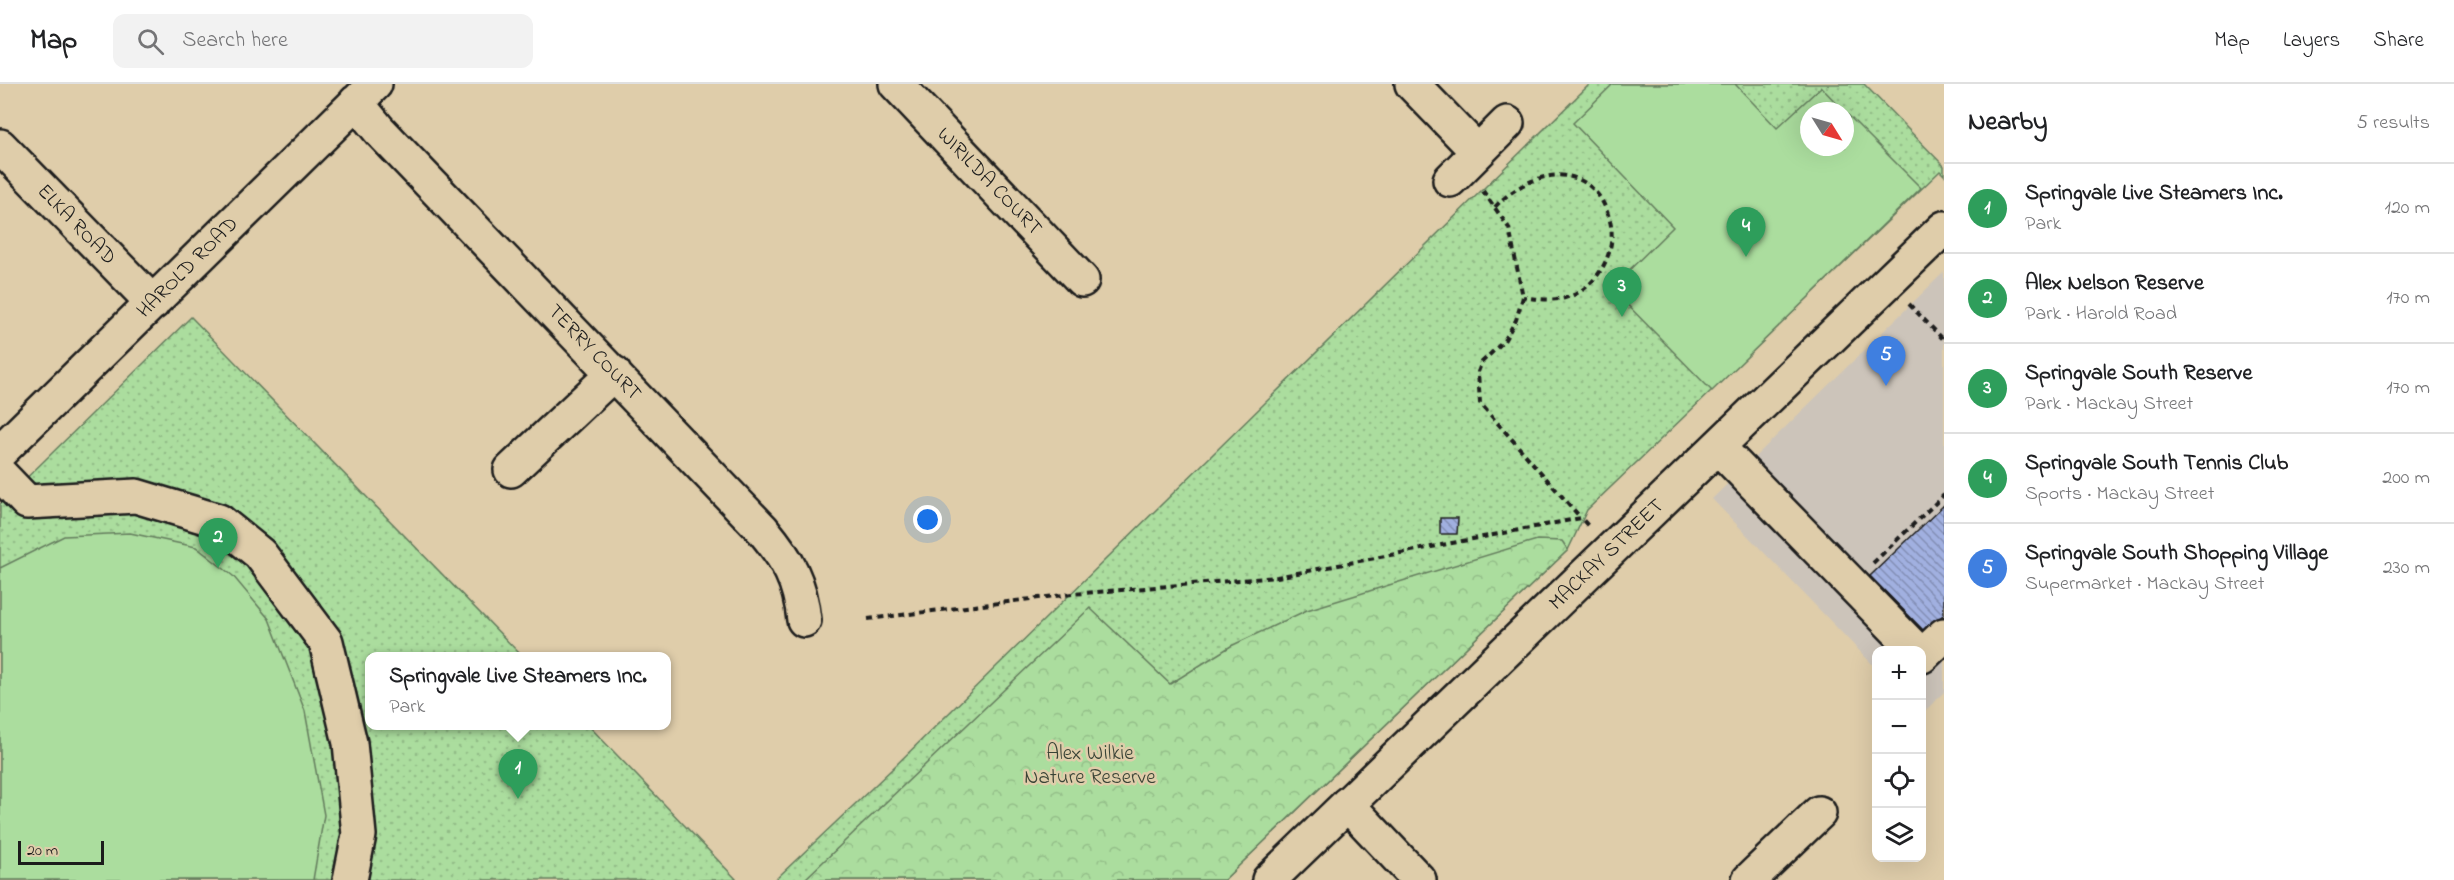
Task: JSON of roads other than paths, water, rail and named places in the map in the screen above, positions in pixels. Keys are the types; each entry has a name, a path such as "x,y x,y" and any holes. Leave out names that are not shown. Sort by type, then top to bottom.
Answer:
{"street":[{"name":"WIRILDA COURT","path":"896,84 1082,280"},
{"path":"1412,84 1468,171 1507,123"},
{"name":"HAROLD ROAD","path":"0,452 365,93"},
{"name":"TERRY COURT","path":"365,93 614,374 779,550 801,592 804,620"},
{"name":"ELKA ROAD","path":"0,147 153,303"},
{"name":"MACKAY STREET","path":"1269,880 1944,228"},
{"path":"511,470 614,374"},
{"path":"1718,447 1911,646"},
{"path":"0,474 27,502 136,496 219,521 260,554 326,642 351,754 359,835 350,880"},
{"path":"1926,652 1944,635"},
{"path":"1347,804 1419,880"},
{"path":"1749,880 1819,813"}],"place":[{"name":"Springvale South Tennis Club","path":"1746,257"},
{"name":"Springvale South Reserve","path":"1622,317"},
{"name":"Springvale South Shopping Village","path":"1886,386"},
{"name":"Alex Nelson Reserve","path":"218,568"},
{"name":"Springvale Live Steamers Inc.","path":"518,799"}],"park label":[{"name":"Alex Wilkie Nature Reserve","path":"1090,766"}]}
